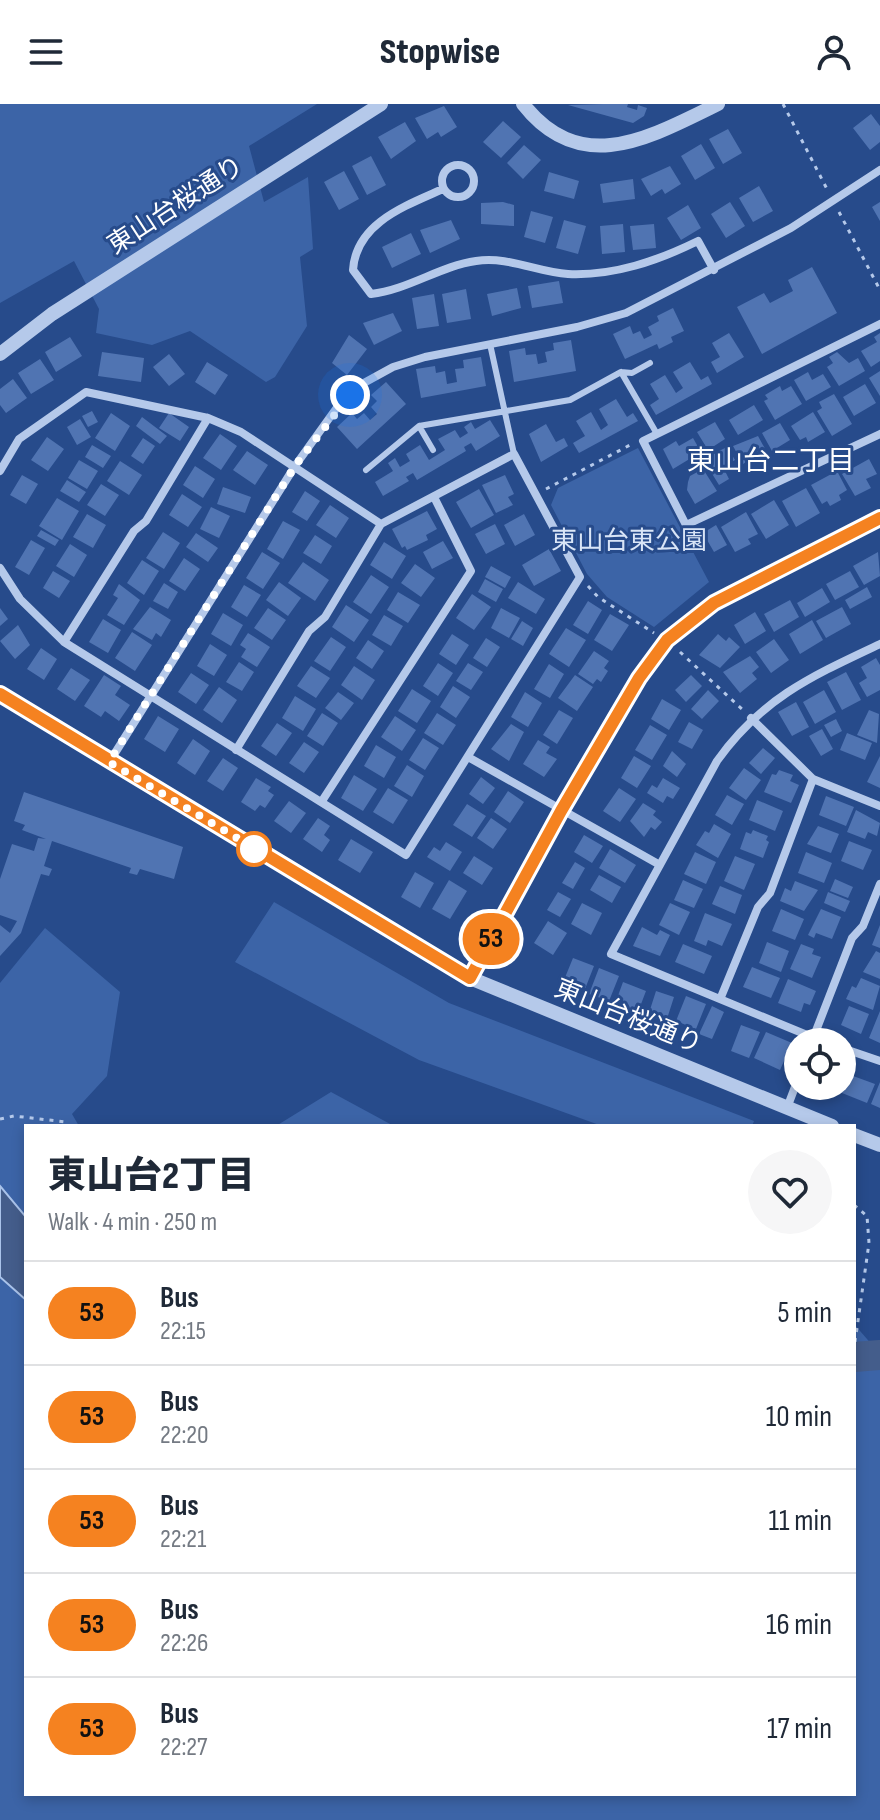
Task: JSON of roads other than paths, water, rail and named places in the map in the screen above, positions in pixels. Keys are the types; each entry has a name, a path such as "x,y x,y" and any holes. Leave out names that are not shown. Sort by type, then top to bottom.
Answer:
{"street":[{"name":"東山台桜通り","path":"0,354 52,314 381,104"},
{"path":"523,104 536,120 572,144 610,147 645,139 718,104"},
{"path":"459,163 470,168 475,178 472,190 463,197 451,196 443,189 441,177 448,167 459,163"},
{"path":"109,762 295,466 338,406 362,384 404,364 626,313 791,228 880,170"},
{"path":"443,189 403,207 370,229 354,251 353,270 371,294 391,292 477,261 517,263 567,274 616,270 658,261 698,241 714,270"},
{"path":"880,324 643,441 686,525 880,434"},
{"path":"0,471 19,439 86,392 208,418 241,432 381,524"},
{"path":"64,642 134,531 146,521 208,418"},
{"path":"0,568 20,599 64,642 151,698 406,855 580,577 514,454 381,524 325,617 309,631 236,750"},
{"path":"322,801 471,571 434,497"},
{"path":"470,978 561,811 639,678 667,640 714,603 880,518"},
{"path":"787,1028 721,997 611,954 717,761 751,718 801,682 880,644"},
{"name":"東山台桜通り","path":"0,694 470,978 827,1124"},
{"path":"751,718 813,779 880,806"},
{"path":"468,757 660,865"},
{"path":"721,997 758,907 770,893 813,779"},
{"path":"818,1028 852,938 863,926 880,884"},
{"path":"856,1053 880,1061"},
{"path":"787,1108 790,1100"},
{"path":"856,1136 880,1145"}],"lane":[{"path":"490,344 514,454"},
{"path":"366,470 419,426 503,409 570,400 621,372 632,373 650,363"},
{"path":"621,372 657,434"},
{"path":"419,426 433,450"}],"waterway":[{"path":"856,1357 880,1355"}],"district":[{"name":"東山台二丁目","path":"771,461"}],"park label":[{"name":"東山台東公園","path":"629,541"}]}
